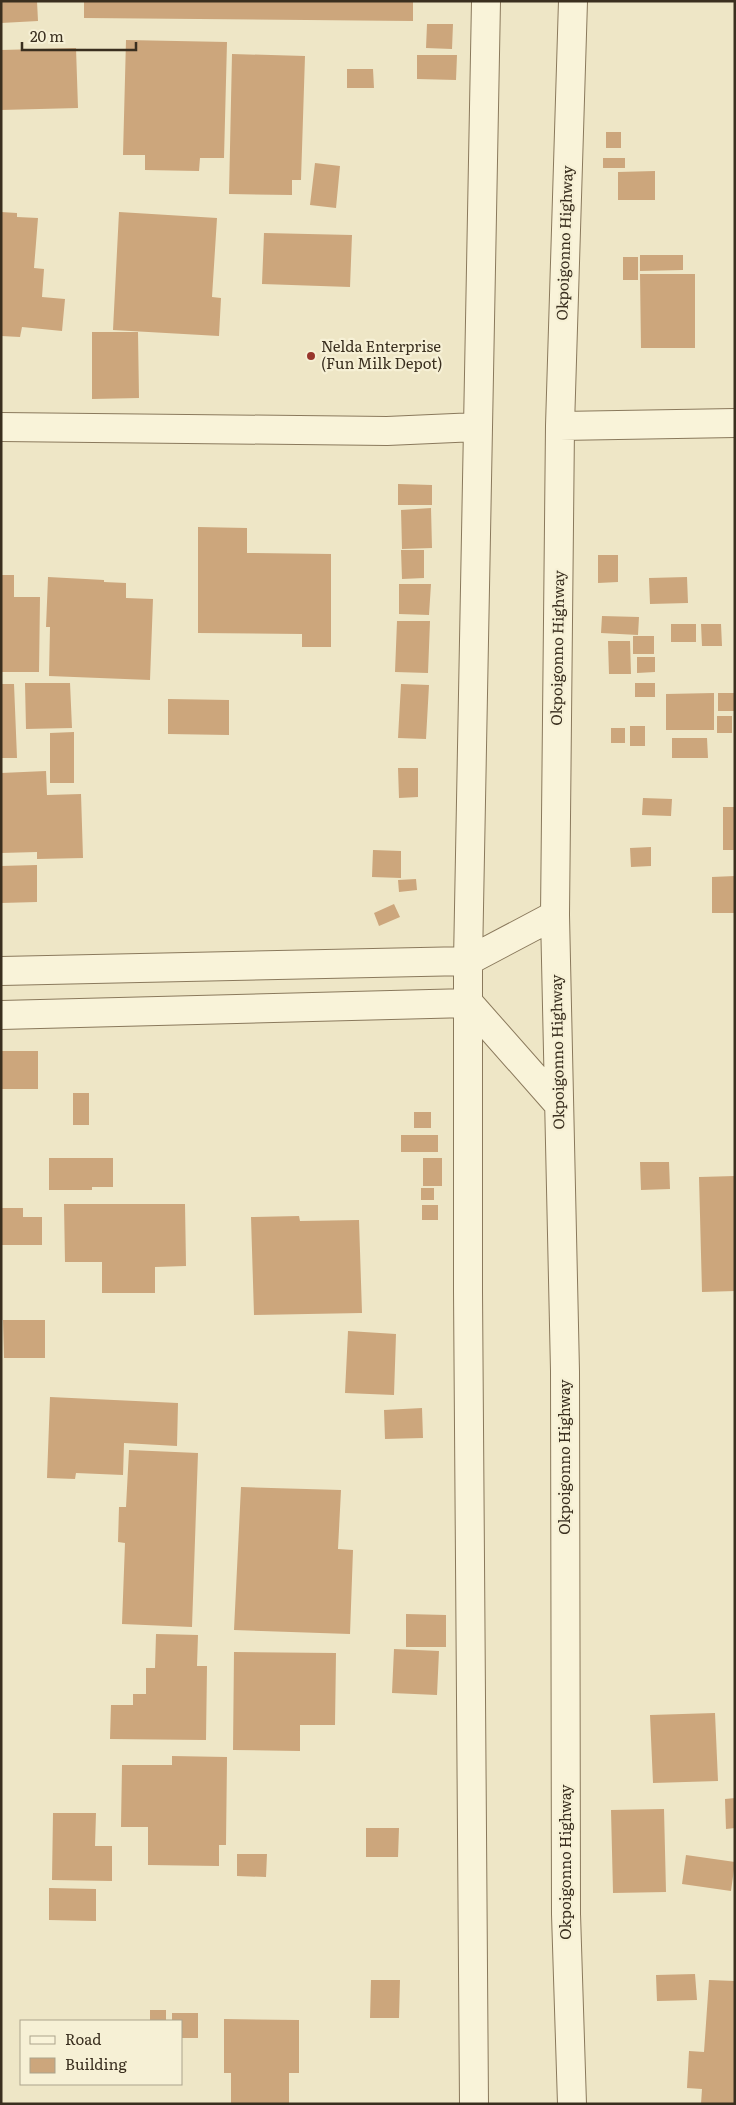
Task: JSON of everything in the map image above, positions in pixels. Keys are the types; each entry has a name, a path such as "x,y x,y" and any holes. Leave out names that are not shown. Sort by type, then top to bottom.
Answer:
{"street":[{"path":"474,2104 468,1291 468,961 486,1"},
{"name":"Okpoigonno Highway","path":"572,2104 566,1914 565,1371 555,916 560,426 573,1"},
{"path":"560,426 735,422"},
{"path":"1,426 387,431 477,427"},
{"path":"1,971 468,961 555,916"},
{"path":"469,1002 559,1105"},
{"path":"1,1015 469,1002"}],"building":[{"path":"1,1 37,1 38,21 1,23"},
{"path":"84,1 413,1 413,21 84,18"},
{"path":"427,24 453,24 452,49 426,48"},
{"path":"126,40 227,42 224,158 200,158 199,171 145,170 145,155 123,155"},
{"path":"76,48 78,108 1,110 1,50"},
{"path":"232,54 305,56 301,180 292,180 292,195 229,194"},
{"path":"417,55 457,55 456,80 417,79"},
{"path":"347,69 373,69 374,88 347,88"},
{"path":"606,132 621,132 621,148 606,148"},
{"path":"603,158 625,158 625,168 603,168"},
{"path":"315,163 340,166 336,208 310,205"},
{"path":"655,171 655,200 618,200 618,172"},
{"path":"1,212 17,213 17,217 38,218 34,268 44,269 42,297 65,299 62,331 22,327 20,337 1,336"},
{"path":"119,212 217,218 212,297 221,298 219,336 113,330"},
{"path":"264,233 352,235 350,287 262,284"},
{"path":"640,255 683,255 683,270 640,271"},
{"path":"623,257 638,257 638,280 623,280"},
{"path":"640,274 695,274 695,348 641,348"},
{"path":"92,332 138,332 139,398 92,399"},
{"path":"398,484 432,485 432,505 398,505"},
{"path":"431,508 432,548 402,549 401,510"},
{"path":"198,527 247,528 247,553 331,554 331,647 302,647 302,634 198,633"},
{"path":"401,550 424,550 424,578 402,579"},
{"path":"598,555 618,555 618,582 598,583"},
{"path":"1,575 14,575 14,597 40,597 39,672 1,672"},
{"path":"48,577 126,583 126,598 153,599 150,680 49,676 50,627 46,627"},
{"path":"687,577 688,603 650,604 649,578"},
{"path":"399,584 431,584 429,615 399,614"},
{"path":"602,616 639,617 638,635 601,633"},
{"path":"397,621 430,621 428,673 395,672"},
{"path":"671,624 696,624 696,642 671,642"},
{"path":"701,624 721,624 722,646 702,646"},
{"path":"633,636 654,636 654,654 633,654"},
{"path":"608,641 630,641 631,674 609,674"},
{"path":"637,657 655,657 655,672 637,673"},
{"path":"25,683 70,683 72,728 26,729"},
{"path":"635,683 655,683 655,697 635,697"},
{"path":"1,684 14,684 17,758 1,758"},
{"path":"401,684 429,685 426,739 398,738"},
{"path":"714,693 714,730 666,730 666,694"},
{"path":"718,693 734,693 734,711 718,711"},
{"path":"168,699 229,700 229,735 168,734"},
{"path":"717,716 732,716 732,733 717,733"},
{"path":"630,726 645,726 645,746 630,746"},
{"path":"611,728 625,728 625,743 611,743"},
{"path":"74,732 74,783 50,783 50,733"},
{"path":"672,738 707,738 708,758 672,758"},
{"path":"398,768 418,768 418,797 399,798"},
{"path":"46,771 47,795 81,794 83,858 37,859 37,852 1,853 1,773"},
{"path":"643,798 672,799 671,816 642,815"},
{"path":"723,807 735,807 735,850 723,850"},
{"path":"651,847 651,866 631,867 630,848"},
{"path":"373,850 401,851 401,878 372,877"},
{"path":"37,865 37,902 1,903 1,866"},
{"path":"735,876 735,913 712,913 712,877"},
{"path":"416,879 417,890 399,892 398,880"},
{"path":"394,904 400,917 379,926 374,913"},
{"path":"1,1051 38,1051 38,1089 1,1089"},
{"path":"73,1093 89,1093 89,1125 73,1125"},
{"path":"414,1112 431,1112 431,1128 414,1128"},
{"path":"401,1135 438,1135 438,1152 401,1152"},
{"path":"49,1158 113,1158 113,1187 92,1187 92,1190 49,1190"},
{"path":"423,1158 442,1158 442,1186 423,1186"},
{"path":"640,1162 669,1162 670,1189 641,1190"},
{"path":"735,1176 735,1291 702,1292 699,1177"},
{"path":"421,1188 434,1188 434,1200 421,1200"},
{"path":"64,1204 185,1204 186,1266 155,1267 155,1293 102,1293 102,1262 65,1262"},
{"path":"422,1205 438,1205 438,1220 422,1220"},
{"path":"1,1208 23,1208 23,1217 42,1217 42,1245 1,1245"},
{"path":"299,1216 300,1221 359,1220 362,1313 254,1315 251,1217"},
{"path":"3,1320 45,1320 45,1358 4,1358"},
{"path":"348,1331 396,1334 394,1395 345,1393"},
{"path":"50,1397 178,1403 177,1446 124,1443 123,1475 76,1473 75,1479 47,1478"},
{"path":"422,1408 423,1438 385,1439 384,1410"},
{"path":"129,1450 198,1453 192,1627 122,1624 125,1543 118,1542 119,1507 126,1507"},
{"path":"241,1487 341,1490 338,1549 353,1550 350,1634 234,1630"},
{"path":"406,1614 446,1615 446,1647 406,1647"},
{"path":"156,1634 198,1635 197,1666 207,1666 206,1740 110,1739 111,1705 133,1705 133,1694 146,1694 146,1668 155,1668"},
{"path":"394,1649 439,1651 437,1695 392,1693"},
{"path":"234,1652 336,1653 335,1725 300,1725 300,1751 233,1750"},
{"path":"715,1713 718,1781 653,1783 650,1715"},
{"path":"172,1756 227,1757 226,1845 219,1845 219,1866 148,1865 148,1827 121,1827 122,1765 172,1765"},
{"path":"735,1798 735,1828 726,1829 725,1799"},
{"path":"664,1809 666,1892 613,1893 611,1810"},
{"path":"53,1813 96,1813 95,1846 112,1846 112,1881 52,1880"},
{"path":"366,1828 399,1828 398,1857 366,1857"},
{"path":"237,1854 267,1854 266,1877 237,1876"},
{"path":"686,1855 735,1862 731,1891 682,1884"},
{"path":"49,1888 96,1889 96,1921 49,1920"},
{"path":"695,1974 697,2000 657,2001 656,1975"},
{"path":"371,1980 400,1980 399,2018 370,2018"},
{"path":"709,1980 735,1981 735,2104 701,2104 702,2089 687,2088 689,2051 704,2052"},
{"path":"150,2010 166,2010 166,2020 150,2020"},
{"path":"172,2013 198,2013 198,2038 182,2038 182,2020 172,2020"},
{"path":"224,2019 299,2020 299,2073 289,2073 289,2104 231,2104 231,2073 224,2073"}],"place":[{"name":"Nelda Enterprise (Fun Milk Depot)","path":"311,356"}]}
